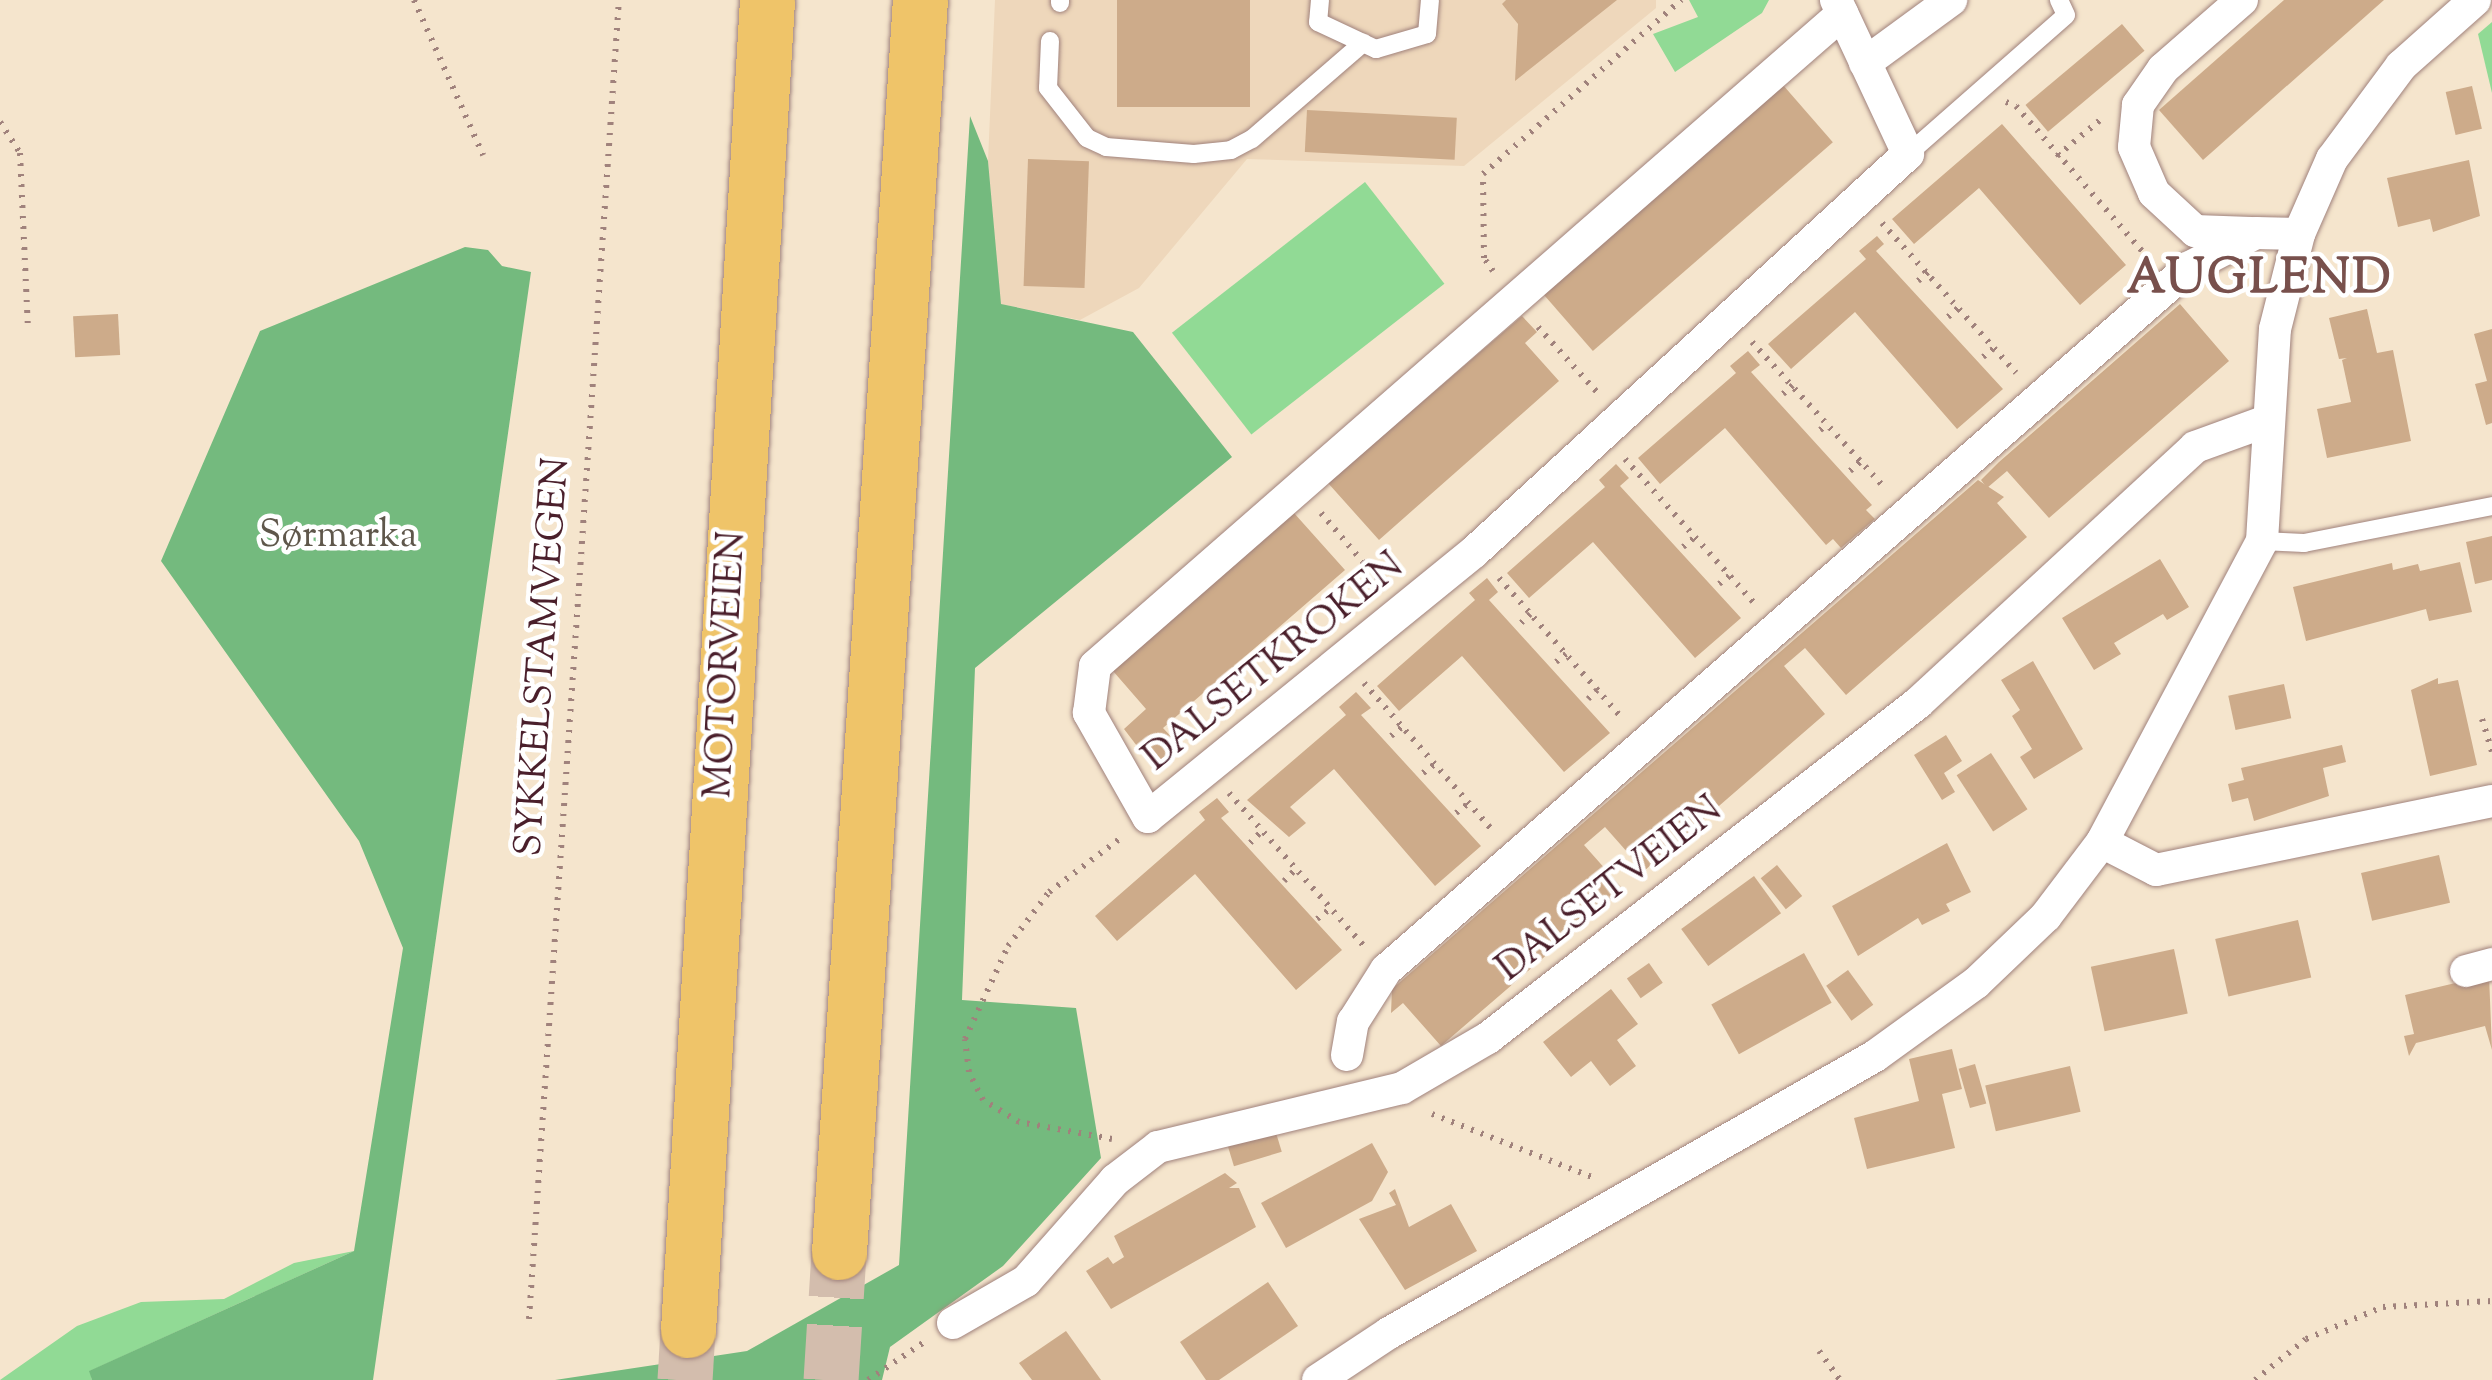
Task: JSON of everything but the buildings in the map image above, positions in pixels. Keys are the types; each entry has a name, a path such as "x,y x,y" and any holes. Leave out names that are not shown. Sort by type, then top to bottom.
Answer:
{"highway":[{"name":"MOTORVEIEN","path":"688,1330 767,0"},
{"path":"839,1252 920,0"}],"street":[{"path":"1865,63 1951,0"},
{"path":"2242,0 2163,69 2138,105 2134,147 2154,193 2196,232 2299,234"},
{"path":"1318,1380 1633,1193 1875,1056 1976,982 2046,916 2102,842 2262,542 2275,329 2299,234 2332,159 2400,66 2474,0"},
{"name":"DALSETKROKEN","path":"1839,7 1516,302 1095,666 1089,713 1148,818 1340,667 1502,528 1908,154"},
{"path":"1839,7 1908,154"},
{"path":"1347,1055 1352,1022 1386,970 2190,267 2256,233"},
{"name":"DALSETVEIEN","path":"953,1323 1026,1281 1115,1180 1158,1148 1402,1088 1488,1038 1918,703 2195,447 2267,421"},
{"path":"2102,842 2156,870 2492,801"}],"lane":[{"path":"1320,0 1318,22 1376,50 1428,34 1430,0"},
{"path":"1908,154 2066,15 2059,0"},
{"path":"1050,41 1048,88 1087,138 1106,147 1194,154 1231,150 1252,139 1363,44"},
{"path":"2262,542 2304,543 2492,506"}],"path":[{"path":"414,0 484,154"},
{"name":"SYKKELSTAMVEGEN","path":"529,1318 618,0"},
{"path":"1569,362 1516,302 1484,258 1483,174 1682,0"},
{"path":"2016,106 2172,286"},
{"path":"0,122 20,153 28,327"},
{"path":"1890,225 2040,401"},
{"path":"1918,281 1929,271"},
{"path":"1948,317 1959,307"},
{"path":"1758,346 1909,516"},
{"path":"1983,357 1994,348"},
{"path":"1783,394 1793,385"},
{"path":"1820,430 1828,424"},
{"path":"1624,457 1658,502 1694,536 1778,630"},
{"path":"1850,471 1861,461"},
{"path":"1298,488 1354,551"},
{"path":"1683,547 1694,536"},
{"path":"1490,568 1646,745"},
{"path":"1719,584 1730,576"},
{"path":"1520,622 1530,614"},
{"path":"1556,662 1566,654"},
{"path":"1362,681 1517,859"},
{"path":"1588,699 1597,690"},
{"path":"2482,719 2492,752"},
{"path":"1391,736 1402,726"},
{"path":"1423,773 1435,764"},
{"path":"1228,793 1386,970"},
{"path":"1456,814 1469,803"},
{"path":"1148,818 1048,892 1008,946 965,1039 969,1072 983,1100 1018,1122 1158,1148"},
{"path":"1250,843 1262,831"},
{"path":"1284,881 1296,869"},
{"path":"1317,919 1331,908"},
{"path":"1402,1088 1413,1106 1633,1193"},
{"path":"2255,1380 2306,1339 2383,1307 2492,1301"},
{"path":"868,1380 953,1323"},
{"path":"1819,1351 1840,1380"}],"shaded area":[{"path":"995,0 1656,0 1656,8 1464,166 1247,159 1139,288 1080,320 1000,304 988,161"}],"green space":[{"path":"1689,0 1769,0 1762,13 1675,72 1653,34 1698,17"},
{"path":"2492,22 2492,93 2478,34"},
{"path":"970,116 988,161 1001,304 1133,332 1232,457 975,668 962,1000 1076,1008 1101,1158 1003,1266 890,1347 882,1380 555,1380 747,1351 899,1265"},
{"path":"1365,182 1444,284 1251,434 1172,333"},
{"name":"Sørmarka","path":"465,247 488,250 502,266 531,272 373,1380 92,1380 89,1371 354,1251 403,948 359,841 161,561 260,331"},
{"path":"354,1251 90,1371 92,1380 0,1380 77,1326 141,1302 224,1299 294,1263"}],"tunnel":[{"path":"831,1380 839,1252"},
{"path":"685,1380 688,1330"}],"district":[{"name":"AUGLEND","path":"2260,281"}]}
